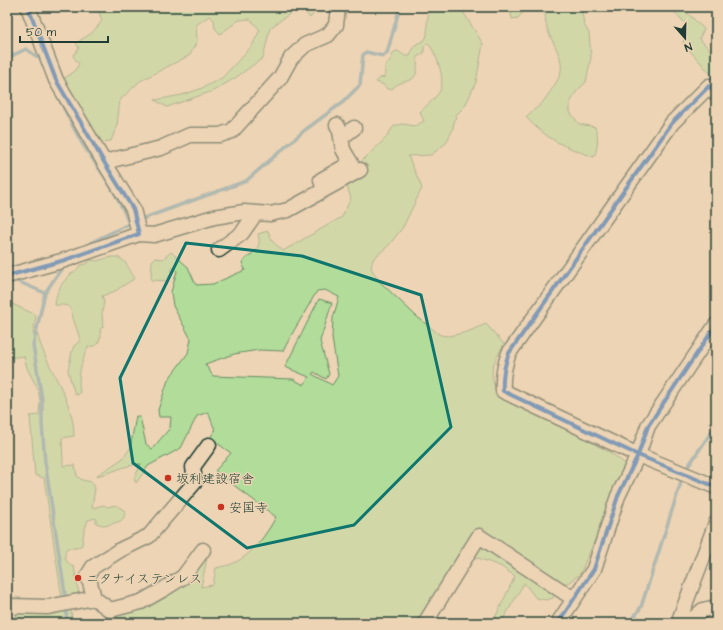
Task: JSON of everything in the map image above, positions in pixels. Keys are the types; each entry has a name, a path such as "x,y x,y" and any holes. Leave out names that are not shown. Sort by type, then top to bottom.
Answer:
{"street":[{"path":"28,7 56,80 133,209 139,231"},
{"path":"104,162 161,148 190,135 220,135 232,131 280,78 290,58 305,45 328,35 336,25 338,7"},
{"path":"716,94 709,86 672,123 509,353 504,366 502,378 503,391 638,455 716,487"},
{"path":"324,190 321,180 351,163 344,151 339,131 354,128"},
{"path":"7,276 70,258 139,231 154,235 214,217 244,212 270,214 288,210 360,170"},
{"path":"225,251 242,233 256,213"},
{"path":"558,623 594,569 618,496 638,455 648,426 716,326"},
{"path":"203,550 183,577 141,602 110,610 94,598 88,576 93,567 120,550 149,536 195,482 193,466 209,445"},
{"path":"678,623 716,523"},
{"path":"425,623 479,536 574,599"},
{"path":"7,618 11,606 48,607 94,598"},
{"path":"688,623 703,610 716,607"}],"highlighted area":[{"path":"186,243 302,256 421,295 451,427 354,525 247,548 133,463 120,378"}],"green space":[{"path":"94,7 299,7 270,28 263,58 235,78 213,91 167,107 155,100 182,95 200,89 222,78 252,46 260,30 250,19 239,20 220,34 215,28 214,20 209,16 196,25 197,41 190,55 140,81 120,100 117,125 111,141 102,142 63,79 74,72 79,64 73,56 79,48 76,43 92,33 102,21 99,12"},
{"path":"301,7 319,7 310,18"},
{"path":"433,7 460,7 483,44 476,82 465,106 456,115 452,131 446,143 431,155 408,156 422,188 403,227 389,245 373,259 371,268 378,280 416,316 440,335 449,336 467,332 486,324 504,344 495,362 492,373 492,379 498,392 611,453 624,463 625,472 580,574 568,583 562,583 553,598 546,600 536,598 524,583 501,623 495,623 494,620 515,576 500,566 478,558 454,565 418,623 104,623 116,614 138,609 168,595 192,576 207,558 201,587 213,585 216,568 232,564 247,555 268,531 276,517 215,471 231,453 210,438 215,430 208,412 197,416 181,448 148,466 136,483 134,479 141,464 96,476 122,459 130,449 136,416 140,417 146,444 152,449 170,428 171,417 159,417 158,410 168,380 188,353 191,339 173,306 171,292 177,271 173,267 167,281 151,280 152,261 155,258 163,259 171,252 188,267 196,285 213,284 245,270 242,262 258,247 258,234 268,231 272,241 283,251 342,217 351,198 344,178 383,141 394,126 402,124 415,126 424,121 420,112 440,91 442,86 441,73 434,53 428,43 424,46 424,53 417,57 417,72 412,79 395,86 392,89 387,89 384,85 376,82 380,78 385,77 385,66 391,59 394,52 398,51 405,56 410,56 415,45 426,38 427,19","holes":["325,290 339,297 333,318 332,338 338,376 332,385 312,374 314,372 326,379 329,374 320,341 332,303 319,299 285,367 309,377 304,385 293,379 213,376 205,364 234,354 259,350 283,351 317,291"]},
{"path":"514,7 527,7 518,18 512,19 511,12"},
{"path":"546,7 578,7 582,12 584,25 589,33 591,57 586,82 576,92 570,103 570,112 579,124 595,127 598,142 594,157 557,142 541,132 526,117 544,100 558,80 561,71 560,58 546,25"},
{"path":"670,7 681,7 704,29 699,39 716,55 716,80 683,43 686,24"},
{"path":"112,257 120,258 126,263 135,278 115,291 102,296 104,302 102,313 103,327 100,329 101,336 97,345 88,347 80,370 80,393 78,395 75,394 68,370 74,346 80,341 80,338 71,309 65,305 55,305 57,296 64,281 80,265 86,264 91,260 96,261"},
{"path":"10,303 36,315 33,334 37,333 41,346 65,396 73,422 74,436 62,438 63,466 75,465 77,476 82,480 92,482 95,488 92,508 104,505 107,507 116,505 125,511 125,515 119,522 106,526 96,523 96,518 88,520 84,531 82,545 77,548 67,548 65,552 65,559 74,567 79,594 62,598 44,478 35,475 30,416 39,415 40,400 38,389 27,368 24,356 7,358 7,304"},
{"path":"71,610 72,623 12,623 18,612"}],"waterway":[{"path":"139,220 246,181 305,130 343,102 360,85 363,55 366,52 383,56 387,53 400,7"},
{"path":"7,58 26,49 42,60"},
{"path":"59,99 82,143 114,192 129,224"},
{"path":"85,247 90,243 133,222"},
{"path":"66,265 59,272 45,293 33,345 42,399 45,462 66,600"},
{"path":"12,279 45,293"},
{"path":"685,471 716,425"},
{"path":"630,623 641,607 683,476"},
{"path":"66,606 67,623"}],"cycle path":[{"path":"7,276 65,260 139,234 133,209 56,80 28,7"},
{"path":"716,94 709,86 672,123 509,353 504,372 503,386 503,391 638,455 716,487"},
{"path":"558,623 594,569 618,496 638,455 648,426 716,325"}],"place":[{"name":"坂利建設宿舎","path":"168,478"},
{"name":"安国寺","path":"221,507"},
{"name":"ニタナイステンレス","path":"78,578"}]}
